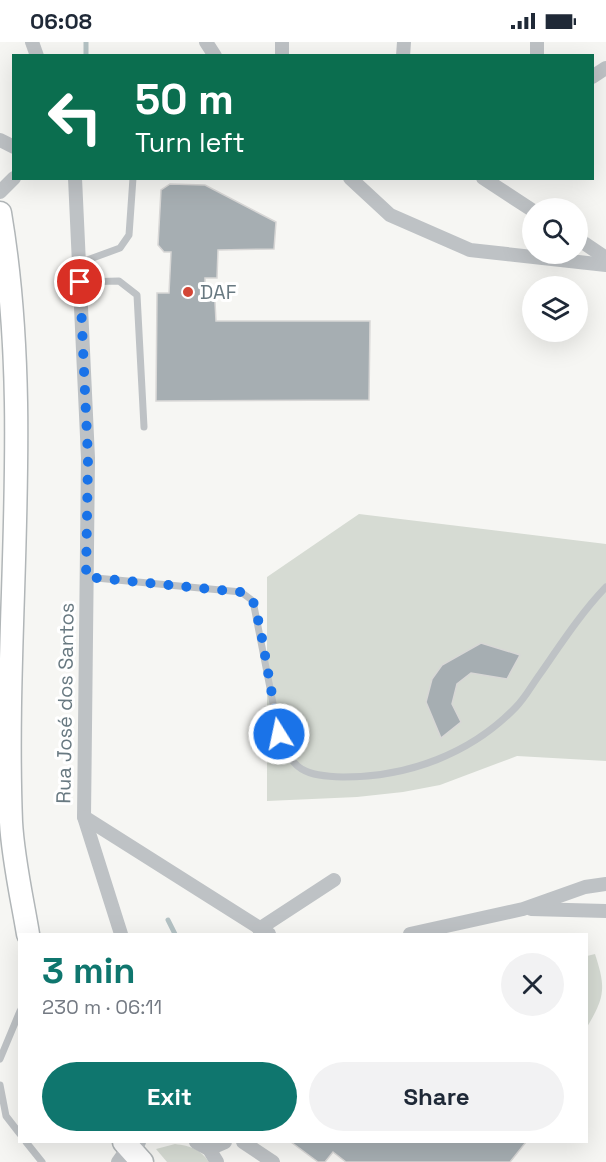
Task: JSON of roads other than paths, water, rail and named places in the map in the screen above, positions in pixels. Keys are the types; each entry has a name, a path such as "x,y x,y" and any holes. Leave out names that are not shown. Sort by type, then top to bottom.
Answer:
{"highway":[{"path":"0,213 9,268 14,362 11,824 28,933"}],"street":[{"path":"0,192 12,180"},
{"name":"Rua José dos Santos","path":"75,180 88,458 84,817 121,933"},
{"path":"352,180 390,215 470,250 606,265"},
{"path":"486,180 522,203"},
{"path":"588,246 606,258"},
{"path":"84,817 264,932 334,880"},
{"path":"415,933 523,909 585,887 606,884"},
{"path":"523,909 606,911"},
{"path":"198,1143 209,1149 217,1162"},
{"path":"209,1149 223,1143"},
{"path":"244,1143 273,1162"}],"lane":[{"path":"79,263 120,248 129,235 133,180"},
{"path":"80,282 118,281 137,295 144,427"},
{"path":"86,577 241,592 253,601 260,627 279,734 285,753 300,770 326,776 357,777 429,764 454,753 483,735 517,706 591,602 606,587"},
{"path":"0,1059 18,1016"},
{"path":"0,1085 6,1116 18,1131"},
{"path":"27,1143 42,1162"}],"waterway":[{"path":"86,42 86,54"},
{"path":"168,920 174,933"}],"place":[{"name":"DAF","path":"188,292"}]}
